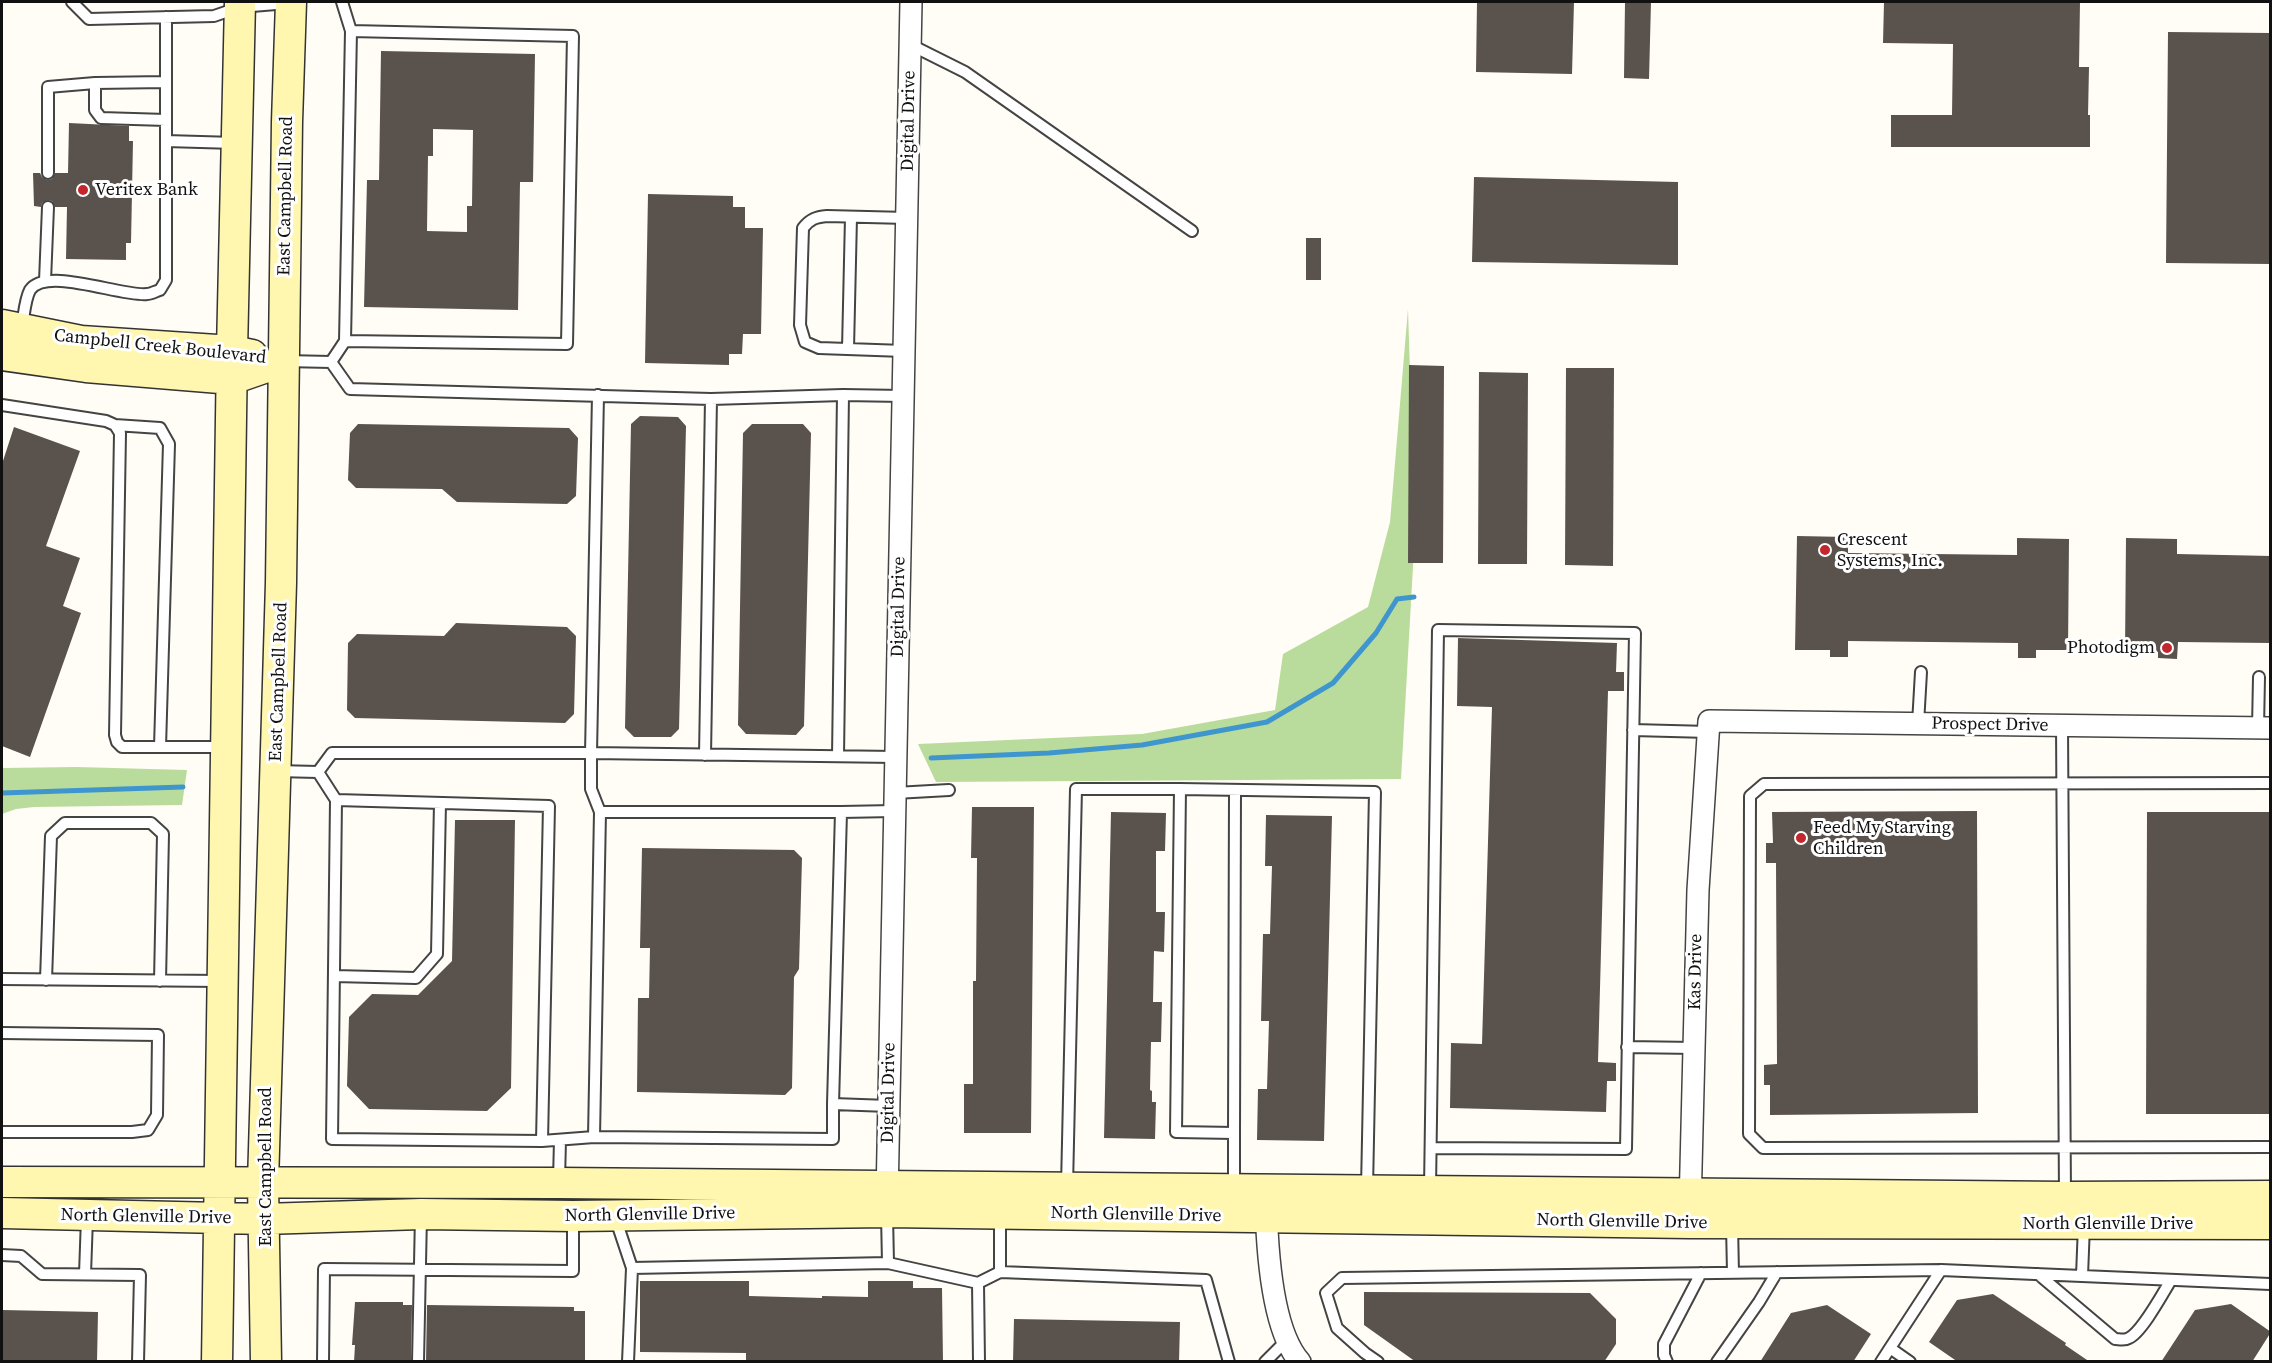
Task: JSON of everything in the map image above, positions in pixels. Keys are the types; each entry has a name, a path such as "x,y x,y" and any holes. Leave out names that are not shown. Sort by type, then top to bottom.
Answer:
{"street":[{"name":"East Campbell Road","path":"266,1362 263,1183 276,771 284,361 295,2"},
{"name":"Digital Drive","path":"887,1199 912,2"},
{"path":"217,1362 232,365 240,4"},
{"name":"Campbell Creek Boulevard","path":"12,327 81,341 232,365"},
{"name":"Campbell Creek Boulevard","path":"2,355 86,367 232,365 284,361"},
{"name":"Prospect Drive","path":"1709,727 1918,724 2264,728"},
{"name":"Kas Drive","path":"1689,1223 1692,1194 1698,890 1709,727"},
{"name":"North Glenville Drive","path":"2,1182 559,1183 887,1199 1000,1213 1234,1203"},
{"path":"559,1183 573,1216"},
{"name":"North Glenville Drive","path":"2,1213 218,1218 421,1214 615,1216 1067,1189 1234,1203 1732,1223 2069,1213 2271,1196"},
{"name":"North Glenville Drive","path":"1266,1204 1366,1191 1692,1194 2271,1224"},
{"path":"1266,1204 1276,1304 1291,1352 1300,1362"}],"lane":[{"path":"72,2 89,19 214,16 240,4 295,2"},
{"path":"331,362 345,341 351,31 342,2"},
{"path":"12,327 29,292 35,285 45,281 68,282 145,294 160,290 166,280 166,17"},
{"path":"345,341 567,344 573,36 351,31"},
{"path":"910,45 965,72 1192,231"},
{"path":"48,173 48,87 94,83 166,82"},
{"path":"94,83 95,110 101,118 166,120"},
{"path":"166,141 237,143"},
{"path":"45,281 48,207"},
{"path":"848,349 851,217"},
{"path":"904,351 810,346 805,342 800,325 803,228 807,221 815,218 907,218"},
{"path":"284,361 331,362"},
{"path":"331,362 350,389 711,399 843,395 903,396"},
{"path":"594,1137 600,812 591,789 591,753 598,395"},
{"path":"838,756 843,395"},
{"path":"705,755 711,399"},
{"path":"2,405 106,421 115,425 160,428 169,444 160,747"},
{"path":"115,425 120,433 115,735 117,742 122,747 227,747"},
{"path":"1430,1192 1438,630 1635,633 1626,1149 1431,1148"},
{"path":"1918,724 1920,672"},
{"path":"2259,677 2264,728"},
{"path":"2062,726 2065,1147 2069,1213 2082,1276"},
{"path":"1633,730 1709,727"},
{"path":"318,772 332,753 591,753 896,757"},
{"path":"276,771 318,772"},
{"path":"318,772 336,800 332,1139 542,1141 594,1137 833,1139 841,812"},
{"path":"2271,783 1764,784 1750,796 1749,1134 1763,1148 2271,1147"},
{"path":"600,812 841,812 949,789"},
{"path":"1067,1189 1076,789 1180,789 1375,792 1366,1191"},
{"path":"1180,789 1176,1132 1234,1133"},
{"path":"1234,1203 1235,790"},
{"path":"336,800 549,806 542,1141"},
{"path":"334,976 416,978 437,954 440,803"},
{"path":"46,980 51,836 65,823 151,823 163,834 160,981"},
{"path":"2,979 224,981"},
{"path":"2,1033 158,1035 158,1046 157,1115 148,1130 2,1132"},
{"path":"1627,1047 1695,1048"},
{"path":"833,1104 889,1106"},
{"path":"559,1183 560,1140"},
{"path":"887,1199 888,1263"},
{"path":"1000,1213 1000,1272"},
{"path":"418,1362 421,1214"},
{"path":"85,1274 87,1216"},
{"path":"323,1362 324,1269 573,1270 573,1216"},
{"path":"615,1216 632,1268 628,1362"},
{"path":"1732,1223 1733,1273"},
{"path":"2,1255 21,1256 42,1274 140,1275 138,1362"},
{"path":"632,1268 888,1263 978,1283 1000,1272 1206,1280 1229,1362"},
{"path":"1881,1362 1941,1270"},
{"path":"1378,1362 1337,1328 1326,1293 1342,1278 1941,1270 2271,1284"},
{"path":"1717,1362 1777,1272"},
{"path":"1667,1362 1664,1355 1664,1344 1701,1273"},
{"path":"2038,1274 2089,1319 2115,1338 2123,1340 2130,1338 2139,1329 2171,1280"},
{"path":"978,1283 979,1362"},
{"path":"1265,1362 1287,1340"},
{"path":"1890,1348 1910,1362"}],"green space":[{"path":"1408,309 1415,531 1401,779 936,782 918,744 1142,734 1275,710 1283,654 1368,607 1390,522"},
{"path":"77,767 187,770 182,805 34,807 16,809 2,814 2,768"}],"building":[{"path":"1477,2 1574,2 1572,74 1476,72"},
{"path":"1625,2 1651,2 1649,79 1624,78"},
{"path":"1884,2 2080,2 2079,67 2089,67 2090,147 1891,147 1891,115 1952,115 1953,44 1883,43"},
{"path":"2168,32 2271,33 2271,264 2166,263"},
{"path":"381,51 535,54 533,182 520,182 518,310 364,307 367,180 379,180","holes":["433,129 473,130 472,206 467,206 467,232 427,231 428,156 433,156"]},
{"name":"Veritex Bank","path":"69,123 129,126 129,141 133,141 131,243 126,243 126,260 66,259 67,207 55,207 52,201 48,200 42,203 41,207 34,206 33,173 40,173 47,180 52,179 55,173 68,173"},
{"path":"1474,177 1678,182 1678,265 1472,262"},
{"path":"648,194 733,196 733,207 745,207 745,228 763,228 761,334 743,334 742,354 729,354 729,365 645,363"},
{"path":"1306,238 1321,238 1321,280 1306,280"},
{"path":"1409,365 1444,366 1443,563 1408,563"},
{"path":"1566,368 1614,368 1613,566 1565,565"},
{"path":"1479,372 1528,373 1527,564 1478,564"},
{"path":"640,416 678,417 686,426 679,729 671,737 634,737 625,728 631,424"},
{"path":"358,424 569,428 578,438 576,496 567,504 457,502 442,489 356,488 348,480 350,433"},
{"path":"752,424 803,424 811,433 804,726 796,735 746,734 738,725 743,433"},
{"path":"14,427 80,451 46,546 80,558 63,606 81,613 30,757 2,746 2,464"},
{"path":"1797,536 1848,537 1848,553 2017,555 2017,538 2069,539 2068,650 2036,650 2036,658 2018,658 2018,643 1848,641 1848,657 1830,657 1830,650 1795,650"},
{"path":"2126,538 2177,539 2177,554 2271,556 2271,643 2178,642 2177,659 2158,658 2158,652 2125,652"},
{"path":"456,623 567,627 576,636 574,714 565,723 355,718 347,710 348,643 357,634 444,636"},
{"path":"1458,638 1617,643 1616,672 1624,672 1624,691 1608,691 1598,1062 1616,1063 1616,1081 1607,1081 1606,1112 1450,1108 1451,1043 1482,1044 1492,707 1457,706"},
{"path":"972,807 1034,807 1031,1133 964,1133 964,1084 973,1084 973,981 976,981 977,858 971,858"},
{"path":"1977,811 1978,1113 1770,1115 1770,1085 1764,1085 1764,1065 1777,1064 1776,863 1766,863 1766,843 1773,843 1772,812"},
{"path":"1111,812 1166,813 1165,851 1156,851 1156,912 1165,912 1164,952 1154,951 1153,1002 1162,1002 1161,1042 1151,1042 1150,1090 1152,1091 1152,1102 1156,1102 1155,1139 1104,1138"},
{"path":"2147,812 2271,812 2271,1114 2146,1114"},
{"path":"1266,815 1332,816 1324,1141 1257,1140 1258,1089 1267,1089 1269,1021 1261,1021 1263,934 1270,934 1272,866 1265,866"},
{"path":"455,820 515,820 511,1088 487,1111 369,1109 347,1086 349,1017 372,994 418,995 452,961"},
{"path":"642,848 794,850 802,858 799,969 794,977 792,1088 785,1095 637,1092 638,998 649,998 650,948 640,948"},
{"path":"640,1281 749,1281 749,1296 822,1298 822,1296 868,1297 868,1281 913,1281 913,1288 942,1288 943,1362 746,1362 746,1353 640,1352"},
{"path":"1364,1292 1590,1293 1616,1319 1616,1344 1604,1362 1416,1362 1364,1325"},
{"path":"1993,1294 2090,1362 1958,1362 1929,1342 1957,1300"},
{"path":"355,1302 403,1302 403,1305 412,1305 411,1362 354,1362 355,1345 352,1345"},
{"path":"2231,1304 2271,1332 2252,1362 2161,1362 2195,1310"},
{"path":"427,1305 574,1307 574,1311 585,1311 585,1362 426,1362"},
{"path":"1827,1305 1871,1334 1853,1362 1760,1362 1791,1313"},
{"path":"2,1310 98,1312 97,1362 2,1362"},
{"path":"1014,1319 1180,1322 1179,1362 1013,1362"}],"waterway":[{"path":"931,758 1049,753 1142,745 1267,722 1333,683 1376,633 1397,599 1414,597"},
{"path":"2,793 183,787"}],"place":[{"name":"Veritex Bank","path":"83,190"},
{"name":"Crescent Systems, Inc.","path":"1825,550"},
{"name":"Photodigm","path":"2167,648"},
{"name":"Feed My Starving Children","path":"1801,838"}]}
